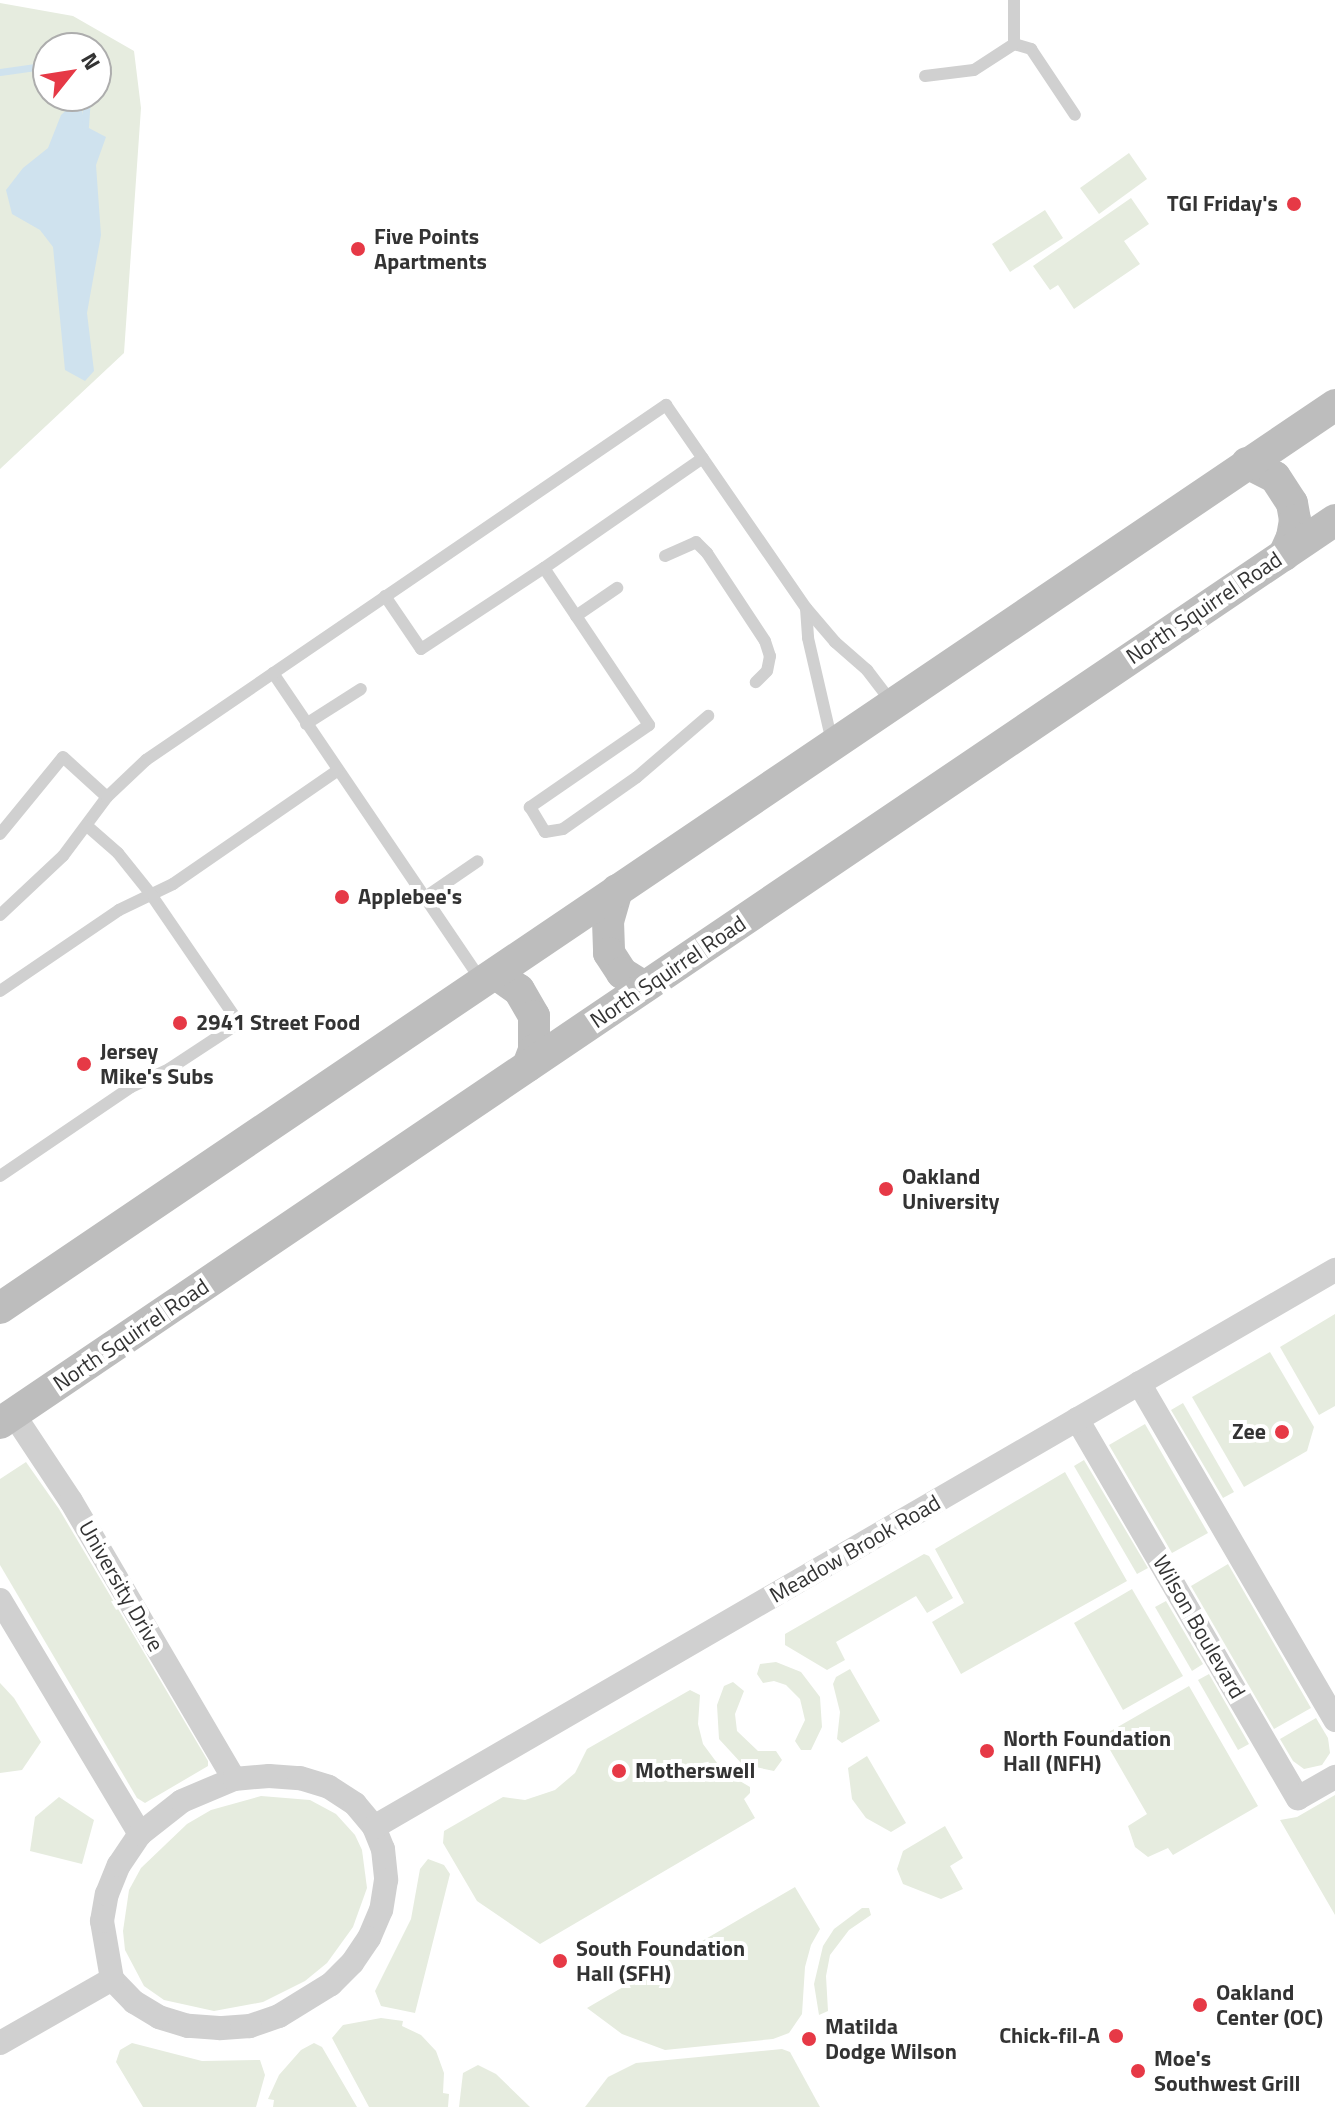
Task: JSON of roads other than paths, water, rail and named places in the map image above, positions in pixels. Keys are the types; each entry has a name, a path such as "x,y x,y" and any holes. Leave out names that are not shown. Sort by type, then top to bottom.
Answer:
{"main road":[{"path":"0,1308 1335,405"},
{"path":"1247,463 1275,477 1292,503 1295,520 1284,555"},
{"name":"North Squirrel Road","path":"5,1412 528,1066 1335,520"},
{"path":"617,890 608,921 609,953 622,973 644,987"},
{"path":"489,978 519,990 534,1016 534,1050 528,1066"}],"street":[{"name":"Meadow Brook Road","path":"374,1827 1335,1270"},
{"path":"1139,1383 1335,1720"},
{"name":"University Drive","path":"5,1412 71,1501 234,1779"},
{"name":"Wilson Boulevard","path":"1077,1419 1298,1798 1335,1777"},
{"path":"0,1600 140,1834"},
{"path":"300,1778 329,1787 355,1804 374,1827 383,1849 386,1880 381,1910 352,1963 305,2002 250,2026 188,2026 159,2017 134,2002 112,1979 102,1921 107,1894 119,1865 140,1834 182,1801 234,1779 300,1778"},
{"path":"0,2043 112,1979"}],"lane":[{"path":"1014,0 1014,44"},
{"path":"925,76 974,70 1014,44 1031,49 1075,115"},
{"path":"0,915 35,885 87,826 107,797 146,760 666,405 806,608 835,642 867,670 893,704"},
{"path":"385,596 421,649 703,458"},
{"path":"665,556 696,542 707,553 765,641 770,656 767,671 756,682"},
{"path":"544,568 649,725 530,807 545,832 563,829 637,777 708,716"},
{"path":"576,616 617,588"},
{"path":"806,608 808,638 833,744"},
{"path":"273,673 424,898 489,978"},
{"path":"306,724 361,689"},
{"path":"0,834 63,757 107,797"},
{"path":"0,991 150,893 173,884 337,771"},
{"path":"0,1176 131,1087 169,1069 239,1023 150,893 118,853 87,826"},
{"path":"424,898 478,861"}],"water":[{"path":"64,112 82,112 85,126 106,137 96,165 101,235 87,313 94,371 85,381 65,370 53,247 40,230 12,214 6,190 23,168 48,148"}],"waterway":[{"path":"0,72 32,67"},
{"path":"85,126 86,112"}],"place":[{"name":"TGI Friday's","path":"1294,204"},
{"name":"Five Points Apartments","path":"358,249"},
{"name":"Applebee's","path":"342,897"},
{"name":"2941 Street Food","path":"180,1023"},
{"name":"Jersey Mike's Subs","path":"84,1064"},
{"name":"Oakland University","path":"886,1189"},
{"name":"Zee","path":"1282,1432"},
{"name":"North Foundation Hall (NFH)","path":"987,1751"},
{"name":"Motherswell","path":"619,1771"},
{"name":"South Foundation Hall (SFH)","path":"560,1961"},
{"name":"Oakland Center (OC)","path":"1200,2005"},
{"name":"Chick-fil-A","path":"1116,2036"},
{"name":"Matilda Dodge Wilson","path":"809,2039"},
{"name":"Moe's Southwest Grill","path":"1138,2071"}]}
